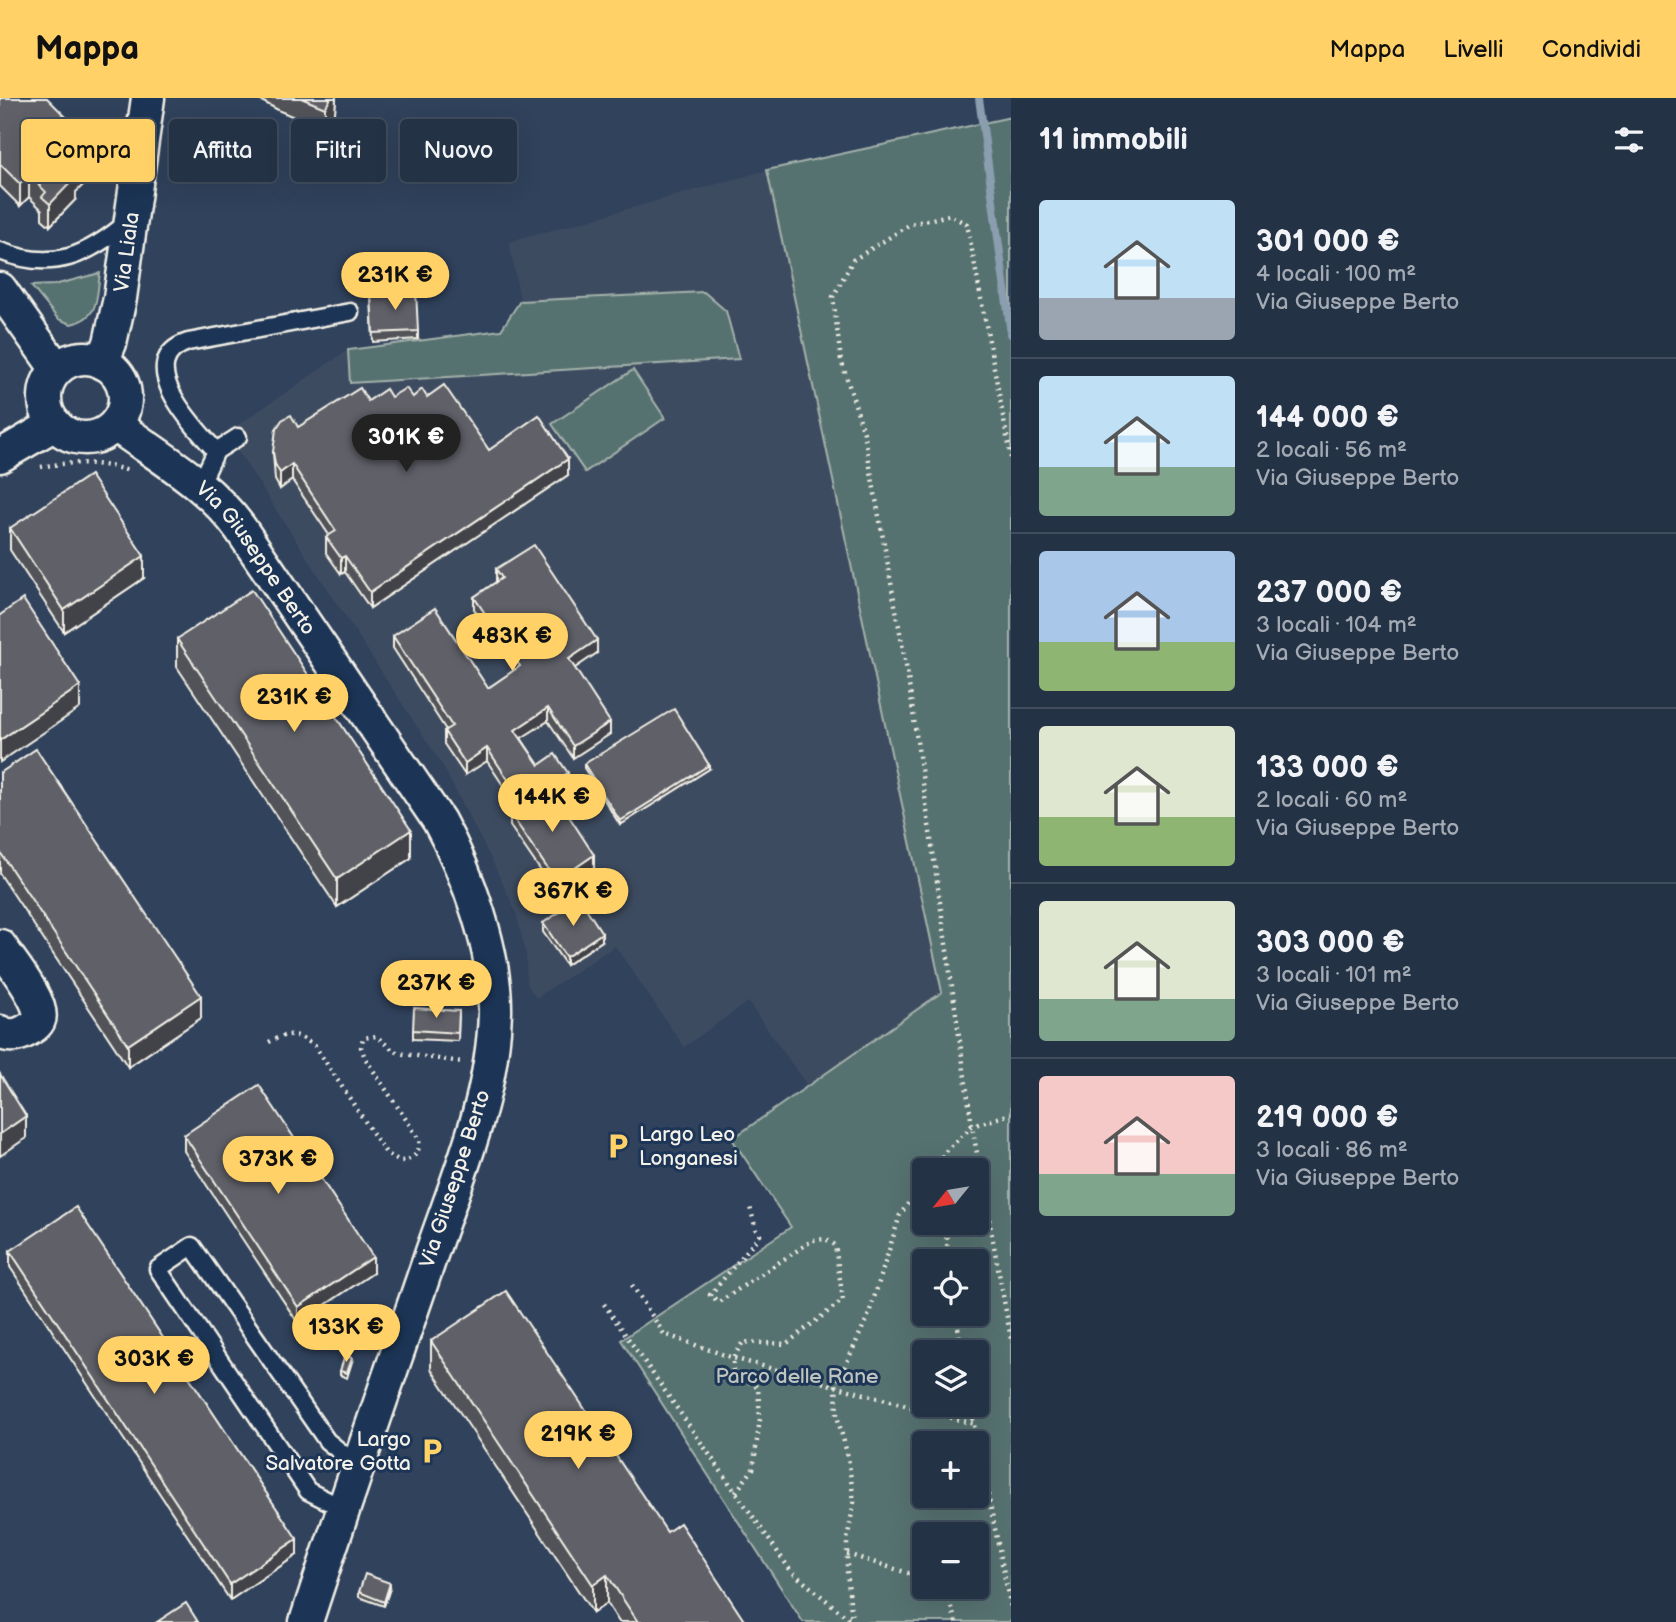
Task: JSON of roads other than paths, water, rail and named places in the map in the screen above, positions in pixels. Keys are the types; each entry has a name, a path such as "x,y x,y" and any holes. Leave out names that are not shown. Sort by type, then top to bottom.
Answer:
{"street":[{"name":"Via Liala","path":"102,363 110,343 120,298 148,98"},
{"path":"0,289 56,368"},
{"path":"76,359 92,359 102,363 119,377 126,394 125,411 117,426 105,434 84,439 75,438 55,424 45,405 44,393 48,380 56,368 76,359"},
{"path":"0,456 25,444 55,424"},
{"name":"Via Giuseppe Berto","path":"117,426 200,485 240,528 418,787 452,845 472,892 485,942 495,1009 483,1099 342,1508 306,1622"},
{"path":"0,946 26,984 39,1006 40,1013 36,1024 21,1034 12,1036 0,1032"}],"lane":[{"path":"0,251 29,260 56,261 89,249 132,218"},
{"path":"216,451 191,424 168,388 163,369 174,347 188,342 350,312"},
{"path":"200,485 216,451 238,437"},
{"path":"342,1508 308,1491 158,1269 192,1246 327,1441 357,1465"}],"waterway":[{"path":"979,98 1011,334"}],"place":[{"name":"Largo Leo Longanesi","path":"618,1146"},
{"name":"Largo Salvatore Gotta","path":"432,1451"}],"park label":[{"name":"Parco delle Rane","path":"797,1376"}]}
